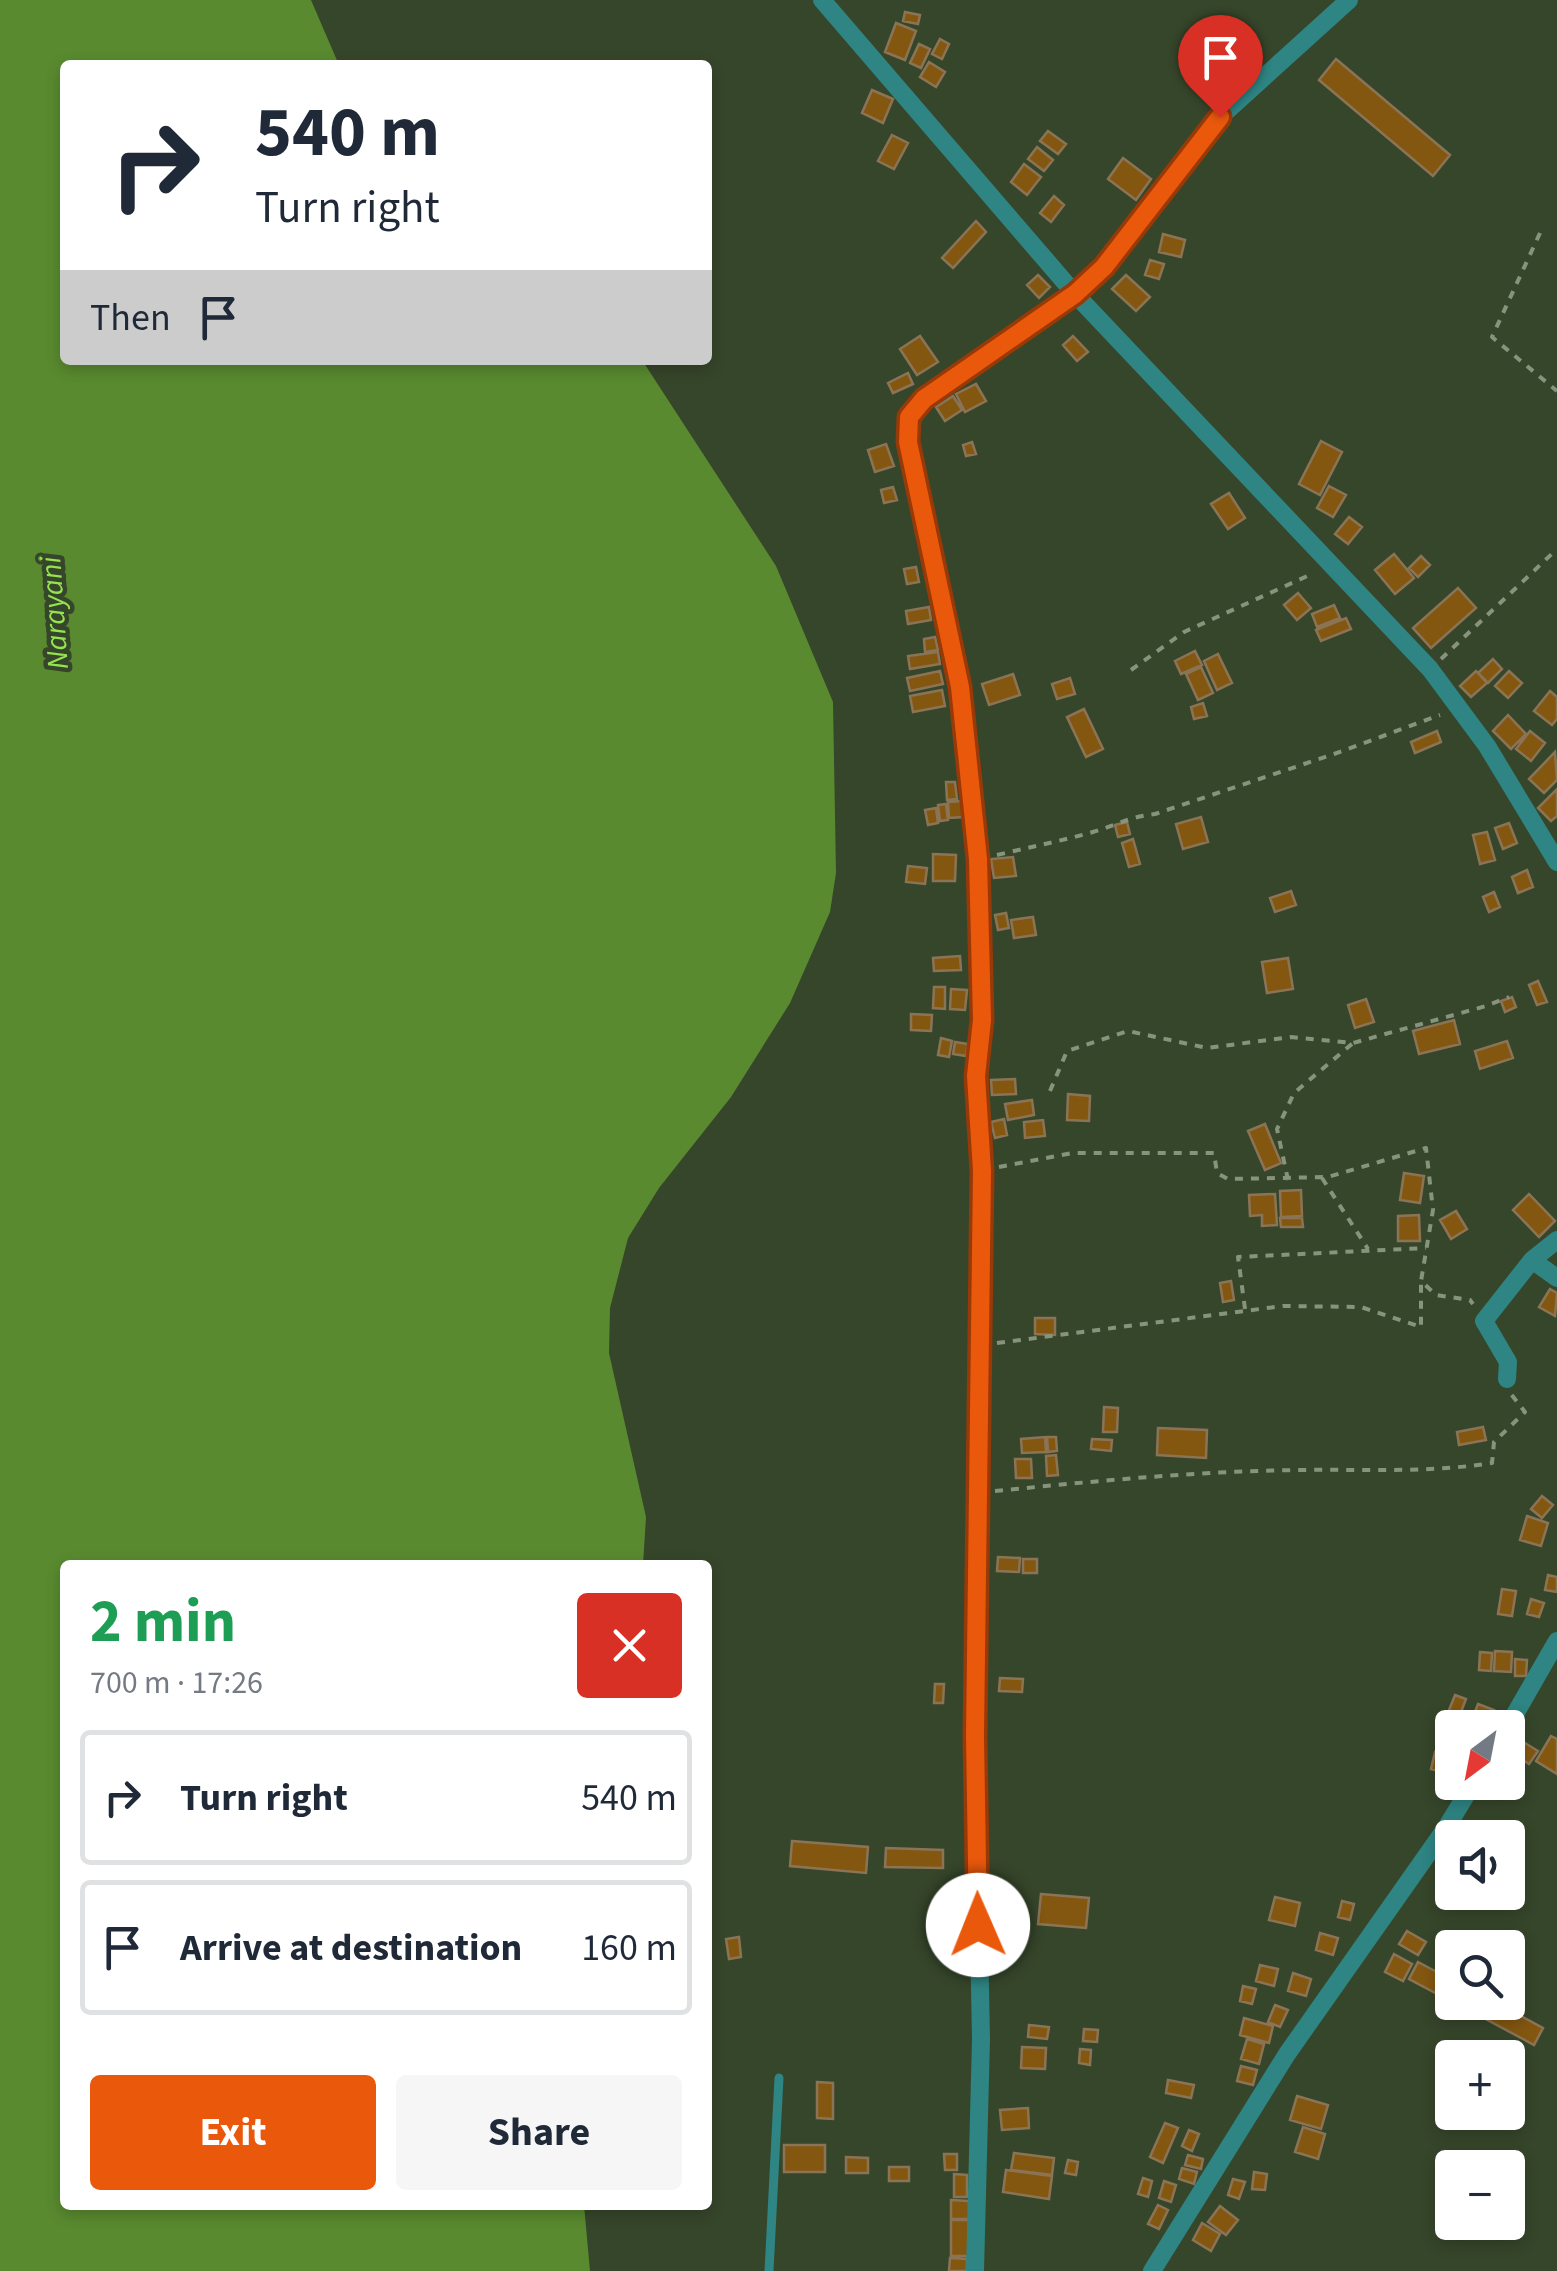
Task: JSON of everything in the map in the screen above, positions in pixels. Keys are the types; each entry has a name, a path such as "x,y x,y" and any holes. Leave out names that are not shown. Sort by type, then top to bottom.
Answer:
{"street":[{"path":"822,0 1075,294 1430,669 1488,746 1557,862"},
{"path":"976,2271 980,2039 975,1736 982,1344 982,1171 976,1076 982,1020 978,859 960,687 908,442 909,417 924,399 1075,294 1104,267 1220,117 1349,0"},
{"path":"1507,1379 1508,1362 1484,1321 1532,1260 1557,1240"},
{"path":"1532,1260 1557,1278"},
{"path":"1517,1710 1557,1641"},
{"path":"1152,2271 1287,2054 1463,1800"}],"lane":[{"path":"769,2271 779,2078"}],"path":[{"path":"1540,233 1492,337 1557,390"},
{"path":"1430,669 1557,549"},
{"path":"1131,670 1184,632 1332,566"},
{"path":"978,859 1034,849 1104,829 1128,817 1155,814 1459,708"},
{"path":"1050,1091 1067,1051 1128,1031 1207,1048 1291,1037 1352,1043 1509,997"},
{"path":"1288,1180 1277,1129 1294,1093 1352,1043"},
{"path":"982,1171 1072,1152 1214,1152 1217,1173 1228,1179 1288,1180 1322,1178 1426,1148 1433,1210 1421,1281 1420,1327 1361,1307 1283,1306 982,1344"},
{"path":"1322,1178 1370,1251"},
{"path":"1245,1310 1238,1258 1426,1248"},
{"path":"1421,1281 1436,1294 1470,1300 1484,1321"},
{"path":"980,1493 1131,1478 1301,1470 1390,1471 1492,1463 1494,1442 1525,1412 1509,1391 1507,1379"}],"water":[{"name":"Narayani","path":"0,0 311,0 337,60 60,60 60,365 645,365 776,566 833,702 836,873 830,912 790,1003 731,1097 659,1188 628,1238 610,1308 609,1353 646,1517 643,1560 60,1560 60,2210 584,2210 590,2271 0,2271"}],"building":[{"path":"905,12 920,15 918,24 903,21"},
{"path":"896,23 916,31 905,60 885,52"},
{"path":"940,39 949,44 942,59 932,54"},
{"path":"919,44 930,49 921,68 910,63"},
{"path":"1336,59 1450,155 1433,176 1319,80"},
{"path":"929,62 945,72 936,87 920,77"},
{"path":"872,90 893,99 883,123 862,113"},
{"path":"1048,131 1066,144 1058,154 1040,141"},
{"path":"892,135 908,143 894,169 878,161"},
{"path":"1037,147 1053,160 1044,171 1028,159"},
{"path":"1123,158 1151,179 1136,200 1108,179"},
{"path":"1024,164 1041,177 1027,195 1011,182"},
{"path":"1054,196 1064,205 1051,222 1040,213"},
{"path":"976,221 986,232 953,268 942,258"},
{"path":"1163,234 1185,240 1181,257 1159,252"},
{"path":"1150,260 1164,264 1159,279 1145,275"},
{"path":"1038,275 1050,287 1039,298 1027,285"},
{"path":"1126,275 1150,297 1136,311 1112,289"},
{"path":"920,336 938,362 917,375 900,349"},
{"path":"1073,336 1088,352 1077,361 1063,345"},
{"path":"908,373 913,384 893,393 888,383"},
{"path":"976,384 986,401 965,412 956,394"},
{"path":"953,396 962,410 945,421 936,407"},
{"path":"1321,441 1342,452 1320,495 1299,484"},
{"path":"972,442 976,454 966,456 963,445"},
{"path":"886,444 894,466 875,472 868,450"},
{"path":"1329,486 1346,495 1333,517 1317,508"},
{"path":"893,487 897,500 884,503 881,490"},
{"path":"1229,493 1245,518 1228,529 1211,504"},
{"path":"1349,517 1362,527 1348,544 1335,534"},
{"path":"1394,554 1414,578 1395,594 1375,570"},
{"path":"1421,556 1430,565 1418,577 1409,568"},
{"path":"916,567 919,582 907,584 904,569"},
{"path":"1458,588 1476,608 1431,648 1413,628"},
{"path":"1298,593 1311,608 1297,620 1284,605"},
{"path":"1334,605 1340,618 1317,627 1312,614"},
{"path":"929,607 931,620 908,624 906,611"},
{"path":"1346,618 1351,629 1321,641 1316,630"},
{"path":"935,637 938,650 925,652 924,639"},
{"path":"1195,651 1202,665 1181,674 1175,661"},
{"path":"938,652 940,664 910,669 908,656"},
{"path":"1218,654 1232,683 1217,690 1204,661"},
{"path":"1493,659 1502,669 1488,683 1478,673"},
{"path":"1201,667 1213,693 1198,700 1186,674"},
{"path":"940,671 943,684 910,691 907,678"},
{"path":"1476,671 1487,683 1471,697 1460,686"},
{"path":"1509,671 1522,683 1508,698 1495,686"},
{"path":"1013,674 1020,695 989,705 982,684"},
{"path":"1070,678 1075,694 1057,699 1052,684"},
{"path":"942,690 945,706 913,712 910,696"},
{"path":"1550,691 1557,697 1557,719 1552,725 1534,711"},
{"path":"1203,703 1207,716 1194,719 1191,707"},
{"path":"1084,709 1103,749 1086,757 1067,717"},
{"path":"1508,715 1526,734 1511,749 1493,731"},
{"path":"1437,731 1441,742 1415,753 1411,742"},
{"path":"1530,731 1545,743 1531,761 1516,749"},
{"path":"1555,752 1557,780 1544,793 1529,779"},
{"path":"946,782 955,782 957,799 947,800"},
{"path":"1557,789 1557,816 1551,821 1538,808"},
{"path":"962,801 964,817 949,818 948,802"},
{"path":"946,804 948,820 940,821 938,805"},
{"path":"936,808 938,823 928,825 925,810"},
{"path":"1201,817 1208,842 1183,849 1176,824"},
{"path":"1127,822 1130,834 1118,837 1115,825"},
{"path":"1509,823 1517,843 1503,849 1495,828"},
{"path":"1487,832 1495,860 1480,864 1473,835"},
{"path":"1133,839 1140,864 1129,867 1122,843"},
{"path":"933,854 956,855 955,881 933,881"},
{"path":"1013,857 1016,876 994,878 991,859"},
{"path":"908,866 927,868 925,884 906,882"},
{"path":"1527,870 1533,887 1518,893 1512,877"},
{"path":"1291,891 1296,905 1275,912 1270,898"},
{"path":"1494,892 1500,907 1489,912 1483,897"},
{"path":"1006,913 1009,928 998,930 995,915"},
{"path":"1033,917 1036,935 1014,938 1011,920"},
{"path":"960,956 961,970 934,971 933,958"},
{"path":"1288,958 1293,989 1267,993 1262,962"},
{"path":"1538,981 1547,1002 1537,1005 1529,985"},
{"path":"934,987 945,987 945,1009 933,1008"},
{"path":"951,989 967,990 965,1010 950,1009"},
{"path":"1512,997 1516,1007 1505,1012 1501,1001"},
{"path":"1366,999 1374,1022 1355,1028 1348,1005"},
{"path":"911,1014 932,1015 931,1031 911,1030"},
{"path":"1454,1020 1460,1044 1419,1054 1413,1031"},
{"path":"941,1038 952,1041 949,1057 938,1055"},
{"path":"1507,1041 1513,1058 1480,1069 1475,1051"},
{"path":"955,1042 968,1044 966,1056 953,1054"},
{"path":"1015,1079 1016,1094 992,1095 991,1080"},
{"path":"1068,1094 1090,1096 1089,1121 1067,1120"},
{"path":"1032,1100 1034,1115 1008,1120 1005,1104"},
{"path":"1004,1119 1007,1135 995,1138 991,1122"},
{"path":"1043,1120 1045,1136 1025,1138 1024,1122"},
{"path":"1265,1124 1281,1163 1265,1170 1248,1131"},
{"path":"1404,1173 1424,1176 1420,1203 1400,1200"},
{"path":"1301,1190 1302,1216 1281,1217 1280,1191"},
{"path":"1275,1194 1277,1225 1262,1226 1262,1215 1250,1216 1249,1195"},
{"path":"1529,1194 1555,1221 1539,1237 1513,1210"},
{"path":"1456,1211 1467,1229 1451,1239 1440,1220"},
{"path":"1419,1215 1420,1241 1398,1241 1398,1216"},
{"path":"1280,1218 1302,1218 1303,1227 1281,1227"},
{"path":"1231,1281 1234,1300 1223,1302 1220,1283"},
{"path":"1550,1289 1557,1293 1555,1316 1539,1307"},
{"path":"1035,1318 1055,1318 1055,1335 1035,1334"},
{"path":"1104,1407 1118,1408 1117,1432 1103,1432"},
{"path":"1483,1427 1486,1440 1459,1445 1457,1432"},
{"path":"1158,1428 1207,1430 1206,1458 1157,1455"},
{"path":"1045,1437 1046,1452 1022,1453 1021,1439"},
{"path":"1047,1437 1056,1437 1057,1451 1048,1452"},
{"path":"1092,1439 1112,1440 1111,1451 1091,1449"},
{"path":"1056,1455 1058,1475 1047,1476 1046,1456"},
{"path":"1015,1459 1031,1459 1032,1478 1016,1478"},
{"path":"1542,1496 1553,1505 1542,1518 1531,1509"},
{"path":"1527,1516 1548,1523 1541,1546 1520,1540"},
{"path":"998,1557 1020,1558 1019,1572 997,1571"},
{"path":"1023,1559 1037,1559 1037,1573 1023,1573"},
{"path":"1548,1575 1557,1577 1557,1592 1545,1590"},
{"path":"1502,1589 1516,1591 1512,1616 1498,1614"},
{"path":"1531,1599 1544,1603 1539,1617 1527,1614"},
{"path":"1495,1651 1512,1652 1511,1672 1494,1671"},
{"path":"1480,1652 1492,1653 1491,1671 1479,1670"},
{"path":"1515,1659 1527,1660 1526,1676 1515,1676"},
{"path":"1000,1678 1023,1679 1022,1692 999,1691"},
{"path":"935,1684 944,1684 943,1703 934,1703"},
{"path":"1455,1695 1466,1699 1462,1710 1449,1710"},
{"path":"1551,1736 1557,1739 1557,1774 1536,1761"},
{"path":"1525,1743 1538,1751 1529,1764 1525,1761"},
{"path":"792,1841 868,1847 866,1873 790,1866"},
{"path":"886,1848 943,1850 943,1868 885,1867"},
{"path":"1041,1894 1089,1898 1086,1928 1038,1924"},
{"path":"1275,1897 1300,1903 1295,1926 1269,1920"},
{"path":"1342,1901 1354,1904 1350,1920 1338,1917"},
{"path":"1407,1931 1426,1942 1418,1955 1399,1944"},
{"path":"1320,1933 1338,1938 1333,1955 1316,1950"},
{"path":"739,1937 741,1957 729,1959 726,1939"},
{"path":"1394,1954 1412,1964 1403,1981 1385,1972"},
{"path":"1418,1962 1435,1971 1435,1993 1409,1979"},
{"path":"1260,1965 1278,1969 1274,1986 1256,1981"},
{"path":"1293,1973 1311,1979 1306,1996 1288,1991"},
{"path":"1243,1986 1256,1989 1252,2004 1240,2001"},
{"path":"1275,2005 1288,2010 1280,2027 1268,2022"},
{"path":"1244,2018 1273,2026 1269,2043 1240,2035"},
{"path":"1525,2018 1543,2028 1534,2045 1487,2020"},
{"path":"1029,2025 1049,2027 1047,2039 1028,2037"},
{"path":"1084,2029 1098,2030 1097,2042 1083,2041"},
{"path":"1247,2039 1264,2044 1259,2064 1241,2059"},
{"path":"1022,2047 1046,2048 1045,2069 1021,2068"},
{"path":"1080,2049 1091,2050 1090,2065 1079,2063"},
{"path":"1241,2066 1257,2070 1253,2085 1237,2081"},
{"path":"1168,2080 1194,2085 1191,2098 1166,2093"},
{"path":"817,2082 833,2083 833,2119 817,2118"},
{"path":"1297,2096 1328,2105 1321,2129 1290,2120"},
{"path":"1028,2108 1029,2128 1002,2130 1000,2110"},
{"path":"1165,2123 1178,2128 1163,2163 1150,2157"},
{"path":"1303,2127 1325,2134 1318,2159 1295,2152"},
{"path":"1189,2130 1199,2134 1192,2151 1182,2146"},
{"path":"784,2145 825,2145 825,2172 784,2172"},
{"path":"1014,2153 1054,2158 1052,2175 1011,2170"},
{"path":"944,2154 957,2154 957,2170 945,2170"},
{"path":"1188,2155 1203,2159 1201,2169 1185,2165"},
{"path":"846,2157 868,2158 868,2173 846,2173"},
{"path":"1068,2160 1078,2162 1076,2175 1065,2173"},
{"path":"889,2167 909,2167 909,2181 889,2181"},
{"path":"1182,2168 1197,2172 1194,2184 1179,2179"},
{"path":"1006,2170 1052,2176 1049,2199 1003,2192"},
{"path":"1254,2172 1267,2174 1265,2190 1252,2189"},
{"path":"954,2174 967,2175 967,2197 954,2197"},
{"path":"1143,2178 1152,2181 1148,2197 1138,2194"},
{"path":"1233,2179 1245,2182 1239,2199 1228,2195"},
{"path":"1164,2181 1176,2185 1171,2202 1159,2198"},
{"path":"951,2200 969,2201 969,2219 951,2219"},
{"path":"1158,2205 1168,2210 1159,2229 1148,2224"},
{"path":"1220,2206 1238,2220 1226,2235 1208,2222"},
{"path":"951,2220 969,2220 968,2256 951,2256"},
{"path":"1202,2223 1220,2234 1211,2251 1193,2240"},
{"path":"950,2258 967,2259 967,2271 949,2271"}],"route":[{"path":"978,1925 975,1736 982,1171 976,1076 982,1020 982,937 960,687 908,442 909,417 924,399 1075,294 1104,267 1220,117"}]}
